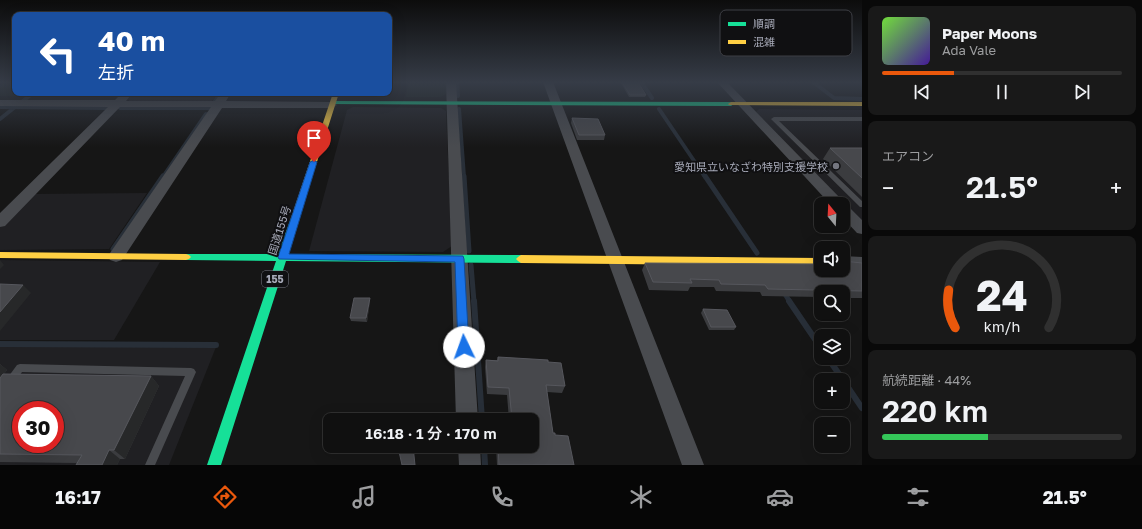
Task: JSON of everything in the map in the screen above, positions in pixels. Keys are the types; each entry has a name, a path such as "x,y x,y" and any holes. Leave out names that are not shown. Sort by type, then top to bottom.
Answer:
{"main road":[{"path":"333,104 369,104"},
{"name":"国道155号","path":"214,465 333,104"},
{"path":"687,104 862,104"},
{"path":"0,255 814,262"}],"street":[{"path":"83,104 333,104"},
{"path":"0,222 118,104"},
{"path":"116,256 219,104"},
{"path":"452,104 467,413"},
{"path":"556,104 693,465"},
{"path":"743,104 831,197"},
{"path":"850,216 862,229"},
{"path":"850,262 862,262"},
{"path":"469,453 470,465"}],"lane":[{"path":"862,119 774,119 862,205"},
{"path":"0,396 20,368 190,372 150,465"}],"shaded area":[{"path":"353,107 441,108 446,111 452,246 443,252 309,251 347,110"},
{"name":"愛知県立いなざわ特別支援学校","path":"759,109 862,110 862,221 850,209 850,197 839,197 756,112"},
{"path":"147,193 109,249 0,250 0,227 32,194"},
{"path":"0,260 160,262 114,340 0,340"},
{"path":"0,345 216,347 169,465 0,465"}],"building":[{"path":"572,118 598,119 605,135 579,135"},
{"path":"830,148 862,148 862,178"},
{"path":"850,262 862,263 862,291 850,291 850,285 814,285 814,290 768,289 765,285 721,284 719,280 690,279 692,283 653,282 645,263 814,264 814,277 850,277"},
{"path":"0,284 23,285 0,312"},
{"path":"354,298 370,298 366,318 350,318"},
{"path":"703,309 727,310 736,327 711,327"},
{"path":"498,357 548,360 548,362 561,363 565,386 546,385 553,433 555,433 555,435 568,436 574,465 499,465 498,453 539,453 539,413 511,413 509,388 488,387 486,360 498,361"},
{"path":"3,374 151,376 114,450 109,450 102,465 76,465 82,455 0,454 0,378"},
{"path":"399,453 414,453 415,465 402,465"}],"waterway":[{"path":"0,107 15,107"},
{"path":"0,119 15,107"},
{"path":"15,107 107,108"},
{"path":"120,108 210,108"},
{"path":"459,109 464,177"},
{"path":"659,109 705,177"},
{"path":"163,177 206,114"},
{"path":"113,249 163,176"},
{"path":"464,176 469,251"},
{"path":"705,176 757,253"},
{"path":"471,265 474,302"},
{"path":"783,291 790,302"},
{"path":"474,301 482,413"},
{"path":"789,301 814,338"},
{"path":"0,344 216,345"},
{"path":"833,365 862,408"},
{"path":"484,453 485,465"}],"traffic: fast":[{"path":"612,104 731,104"},
{"path":"214,465 295,218"},
{"path":"186,257 521,259"}],"traffic: slow":[{"path":"295,218 332,104"},
{"path":"731,104 862,104"},
{"path":"0,255 186,257"},
{"path":"521,259 814,262"}],"place":[{"name":"愛知県立いなざわ特別支援学校","path":"836,166"}],"route":[{"path":"314,162 283,257 459,259 464,347"}]}
